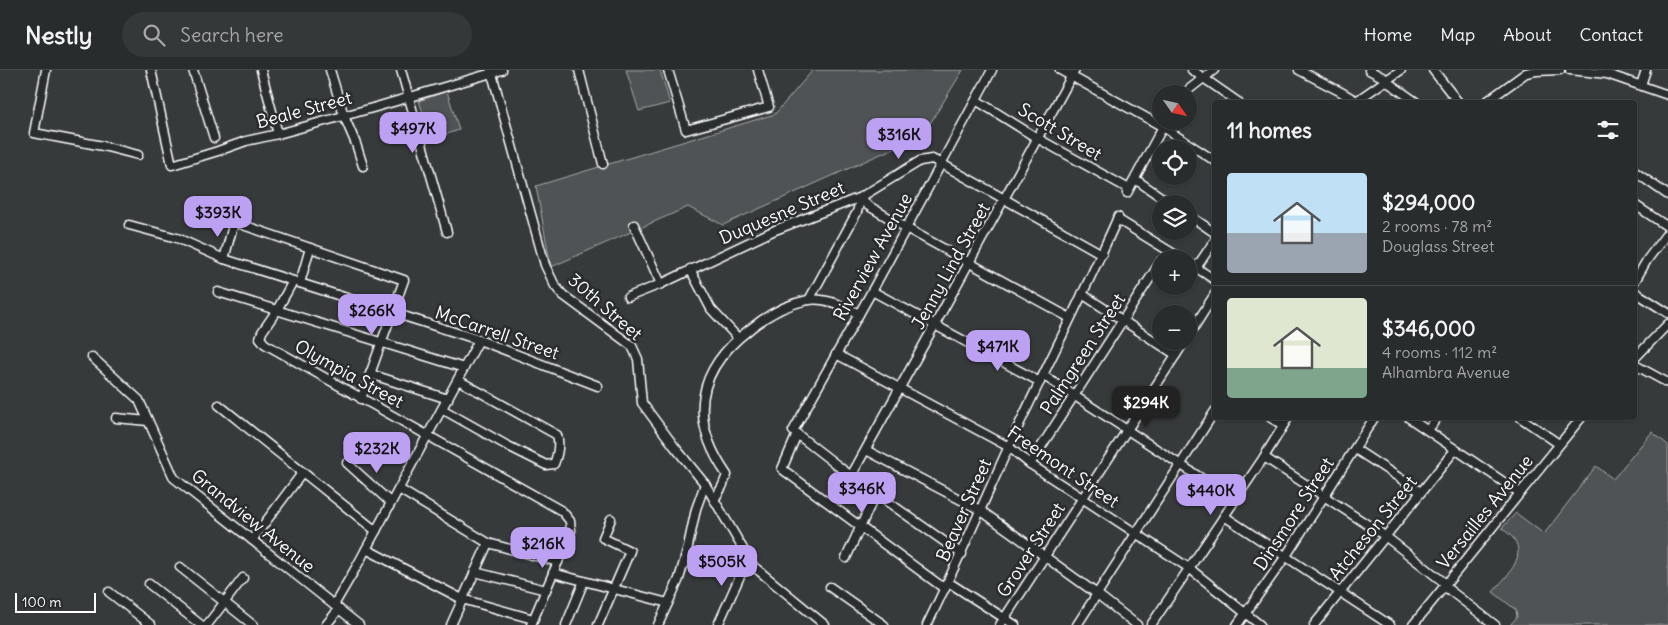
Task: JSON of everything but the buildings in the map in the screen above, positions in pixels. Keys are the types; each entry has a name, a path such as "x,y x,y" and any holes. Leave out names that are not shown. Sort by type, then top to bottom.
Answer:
{"street":[{"path":"46,70 34,134 103,146 138,155"},
{"name":"Beale Street","path":"151,70 172,165 246,141 344,116 502,70"},
{"path":"192,70 214,138"},
{"path":"261,70 278,134"},
{"path":"330,70 344,116 363,166"},
{"path":"401,70 447,232"},
{"path":"579,70 603,164"},
{"path":"668,70 686,130 769,107 758,70"},
{"name":"Riverview Avenue","path":"860,527 782,469 795,432 836,354 992,70"},
{"path":"1060,70 1073,74 1152,117"},
{"path":"1192,70 1235,100"},
{"path":"1194,85 1214,70"},
{"path":"1299,70 1352,100"},
{"path":"1369,70 1413,100"},
{"path":"1359,100 1401,70"},
{"path":"1433,70 1456,100"},
{"path":"1489,100 1526,73 1560,70"},
{"path":"1570,70 1607,74 1668,95"},
{"path":"1641,86 1646,70"},
{"name":"30th Street","path":"491,72 545,266 556,286 563,295 632,346 638,359 642,403 705,484 752,566 822,624"},
{"name":"Jenny Lind Street","path":"851,476 1073,74"},
{"name":"Scott Street","path":"976,100 1036,138 1128,191 1135,180"},
{"path":"1158,195 1135,180 1161,130"},
{"path":"1172,130 1212,159"},
{"name":"Duquesne Street","path":"628,296 661,284 774,230 861,197 920,161 932,159 1102,254"},
{"path":"1637,173 1668,195"},
{"path":"861,197 868,205 906,228 1070,318"},
{"path":"809,300 857,212 861,197"},
{"path":"1637,206 1668,227"},
{"name":"Beaver Street","path":"927,625 962,554 1009,447 1102,254 1117,218 1169,250"},
{"path":"1197,221 1212,231"},
{"path":"224,259 234,222 404,280 361,399"},
{"name":"McCarrell Street","path":"129,225 177,238 224,259 479,340 598,386"},
{"path":"634,225 661,284"},
{"path":"1637,278 1647,260 1668,232"},
{"path":"1197,260 1212,243"},
{"name":"Olympia Street","path":"310,248 296,282 262,332 260,338 265,344 361,399 562,511 570,521 571,531 558,562"},
{"path":"1197,268 1212,278"},
{"path":"690,269 711,309 738,338"},
{"name":"Palmgreen Street","path":"1030,464 1152,275"},
{"path":"872,291 966,342 1074,396 1235,500"},
{"path":"218,292 464,368"},
{"path":"1637,293 1668,313"},
{"path":"1082,294 1176,355"},
{"path":"1197,322 1212,299"},
{"path":"714,500 722,487 726,475 705,430 702,408 708,376 714,366 738,338 769,316 787,307 809,300 837,304 859,314"},
{"path":"1637,356 1668,324"},
{"path":"326,625 479,340"},
{"name":"Grover Street","path":"1000,625 1179,350"},
{"name":"Freemont Street","path":"836,354 1009,447 1030,464 1189,568 1260,625"},
{"name":"Grandview Avenue","path":"92,357 134,393 139,400 174,478 359,625"},
{"path":"1637,366 1668,383"},
{"path":"370,374 448,399"},
{"path":"442,409 546,465 554,464 559,442 557,435 458,380"},
{"path":"219,405 376,531"},
{"path":"1077,625 1212,416"},
{"path":"116,418 148,421"},
{"path":"1274,420 1283,425"},
{"path":"1151,625 1264,457 1287,420"},
{"name":"Dinsmore Street","path":"1237,625 1286,556 1373,420"},
{"path":"1412,420 1520,493"},
{"path":"1428,430 1436,420"},
{"path":"1523,420 1559,444"},
{"name":"Versailles Avenue","path":"1413,625 1579,420"},
{"path":"795,432 851,476 962,554"},
{"path":"1355,449 1421,492"},
{"path":"866,450 980,510 1137,625"},
{"name":"Atcheson Street","path":"1314,625 1455,450"},
{"path":"1264,457 1385,536 1495,625"},
{"path":"347,463 392,502"},
{"path":"252,540 303,472"},
{"path":"658,625 679,578 696,509 705,484"},
{"path":"366,549 462,599 532,622 558,562 488,543 399,489"},
{"path":"846,558 876,493"},
{"path":"1224,516 1390,625"},
{"path":"598,625 630,550 603,538 611,519"},
{"path":"860,527 947,585 1015,625"},
{"path":"451,625 488,543"},
{"path":"718,625 748,558"},
{"path":"180,567 253,625"},
{"path":"475,572 546,590"},
{"path":"553,574 668,603"},
{"path":"207,625 244,578"},
{"path":"566,625 584,581"},
{"path":"149,584 201,625"},
{"path":"830,587 884,625"},
{"path":"109,592 151,625"}],"shaded area":[{"path":"626,70 660,70 670,103 639,111"},
{"path":"813,70 963,70 923,135 723,225 688,207 551,267 536,186 775,114"},
{"path":"447,91 459,130 432,139 419,101"},
{"path":"1652,432 1668,445 1668,625 1510,625 1517,617 1516,610 1493,592 1513,567 1518,554 1514,539 1502,528 1516,513 1544,534 1596,466 1613,479"}]}
